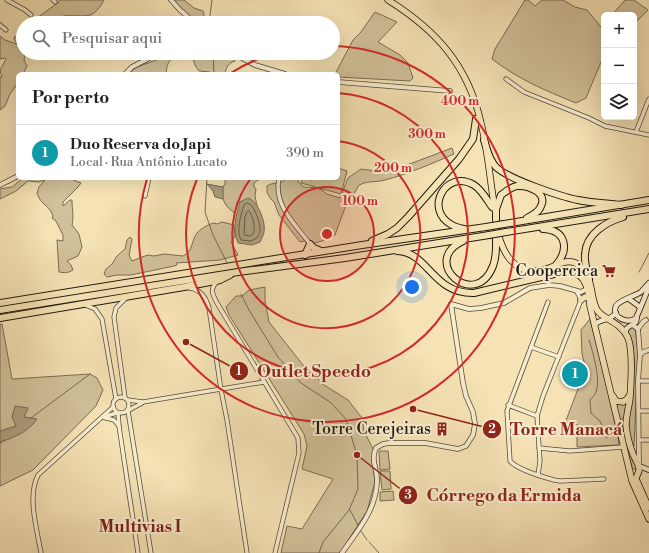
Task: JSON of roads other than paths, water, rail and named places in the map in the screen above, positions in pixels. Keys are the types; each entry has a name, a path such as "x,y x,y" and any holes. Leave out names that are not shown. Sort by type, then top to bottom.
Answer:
{"highway":[{"path":"362,245 388,234 397,228 408,217 467,148 473,139 476,119"},
{"path":"484,140 491,160 496,167 503,173 522,182 577,200 621,204"},
{"path":"467,230 452,226 440,212 439,198 446,186 461,181 475,185 492,207"},
{"path":"496,219 496,209 501,195 516,186 524,186 536,190 543,202 535,214 522,221"},
{"path":"0,303 649,200"},
{"path":"0,310 238,272 345,258 649,209"},
{"path":"589,279 585,252 589,240 599,228 607,223 636,211"},
{"path":"524,229 550,229 558,233 564,246 562,257 556,265"},
{"path":"470,238 458,243 452,248 447,261 447,266 451,275 457,281 464,284 476,283 482,280 493,267 496,236"},
{"path":"305,255 310,244 322,252"},
{"path":"385,251 400,251 407,253 416,258 450,289 463,292 474,293 554,274"},
{"path":"0,318 184,287 220,280 238,272"}],"main road":[{"path":"381,0 417,24 429,34 460,75 467,90 476,119 482,144 496,236 503,253 514,267 531,275 565,272 576,273 583,278 590,298 632,481 649,508"},
{"path":"388,0 421,23 440,41 455,61 469,86 475,100 484,140 497,229 502,248 508,257 517,266 536,271 544,270 566,262 576,263 580,266 589,279 596,308 599,313 618,324 625,333 631,345 630,389 626,424 628,441 639,468 636,479 649,519"},
{"path":"637,315 631,320 626,321 619,318 616,313 616,306 618,303 639,293 649,283"},
{"path":"625,333 627,328 633,325 637,320 637,315 648,292 649,286"},
{"path":"581,300 585,297 590,298"},
{"path":"629,299 640,307"},
{"path":"595,324 599,320 609,319 616,313"},
{"path":"633,325 638,329"},
{"path":"611,392 616,400 622,402 628,398 630,389"},
{"path":"618,423 623,421 626,424"},
{"path":"630,471 639,468 649,470"}],"street":[{"path":"7,0 31,15"},
{"path":"171,0 187,16"},
{"path":"0,25 6,30"},
{"path":"127,72 132,67 146,60"},
{"path":"247,60 279,72"},
{"path":"506,79 524,92 605,126 649,135"},
{"path":"340,82 450,91"},
{"path":"636,132 649,99"},
{"path":"0,185 16,177"},
{"path":"144,196 148,180"},
{"path":"278,180 279,199 285,213 310,244"},
{"path":"220,280 215,284 212,292 217,303 298,438 299,453 276,553"},
{"path":"342,553 364,522 373,504 377,479 373,458 376,448 383,444 389,443 425,443 458,449 466,446 473,435 475,424 473,412 462,383 451,304 469,309 481,308 504,303 530,288 560,286 577,292 583,292 587,286"},
{"path":"184,287 192,288 202,294 206,300 208,308 221,390 228,420 247,553"},
{"path":"538,475 540,461 537,416 543,396 581,300 577,292"},
{"path":"126,297 118,305 114,317 127,399 130,406 128,410 150,553"},
{"path":"548,302 508,405 507,425 510,460 514,465 538,475 560,481 604,479"},
{"path":"208,308 217,303"},
{"path":"78,305 85,305 92,308 102,319 116,399"},
{"path":"637,315 640,318 648,320"},
{"path":"639,468 638,382 640,355 638,329 643,322 648,320"},
{"path":"639,344 648,350"},
{"path":"531,347 559,357"},
{"path":"640,355 648,350"},
{"path":"638,382 649,381"},
{"path":"102,417 118,413 123,414 143,402 264,382"},
{"path":"41,553 33,499 35,482 38,475 102,417 113,406 113,402 116,399 120,397 143,402"},
{"path":"508,405 537,416"},
{"path":"113,406 118,413 138,553"},
{"path":"639,411 649,411"},
{"path":"102,417 114,420 119,426"},
{"path":"632,450 639,442 649,440"},
{"path":"539,448 570,451 624,447"}],"water":[{"path":"207,184 223,187 223,199 215,197 213,191"},
{"path":"248,198 258,207 264,223 264,234 260,242 252,245 238,243 235,233 236,217 240,202"},
{"path":"15,406 28,408 24,417 37,419 21,434 0,442 0,431 16,426 12,417"}],"waterway":[{"path":"210,16 212,0"},
{"path":"213,60 214,72"},
{"path":"207,180 205,212 213,235 227,263"},
{"path":"639,272 649,253"},
{"path":"241,294 249,310 278,357 301,383 330,402 346,419 357,455 358,489 349,510 323,542 319,553"},
{"path":"589,340 598,380 596,392 590,400 591,413 600,421 607,438"},
{"path":"31,418 90,374"},
{"path":"0,444 4,440"},
{"path":"350,510 358,525"},
{"path":"361,531 367,540"},
{"path":"369,542 379,553"}],"place":[{"name":"Coopercica","path":"609,271"},
{"name":"Outlet Speedo","path":"186,342"},
{"name":"Duo Reserva do Japi","path":"575,374"},
{"name":"Torre Manacá","path":"413,409"},
{"name":"Torre Cerejeiras","path":"442,429"},
{"name":"Córrego da Ermida","path":"357,455"}],"district":[{"name":"Multivias I","path":"140,527"}]}
